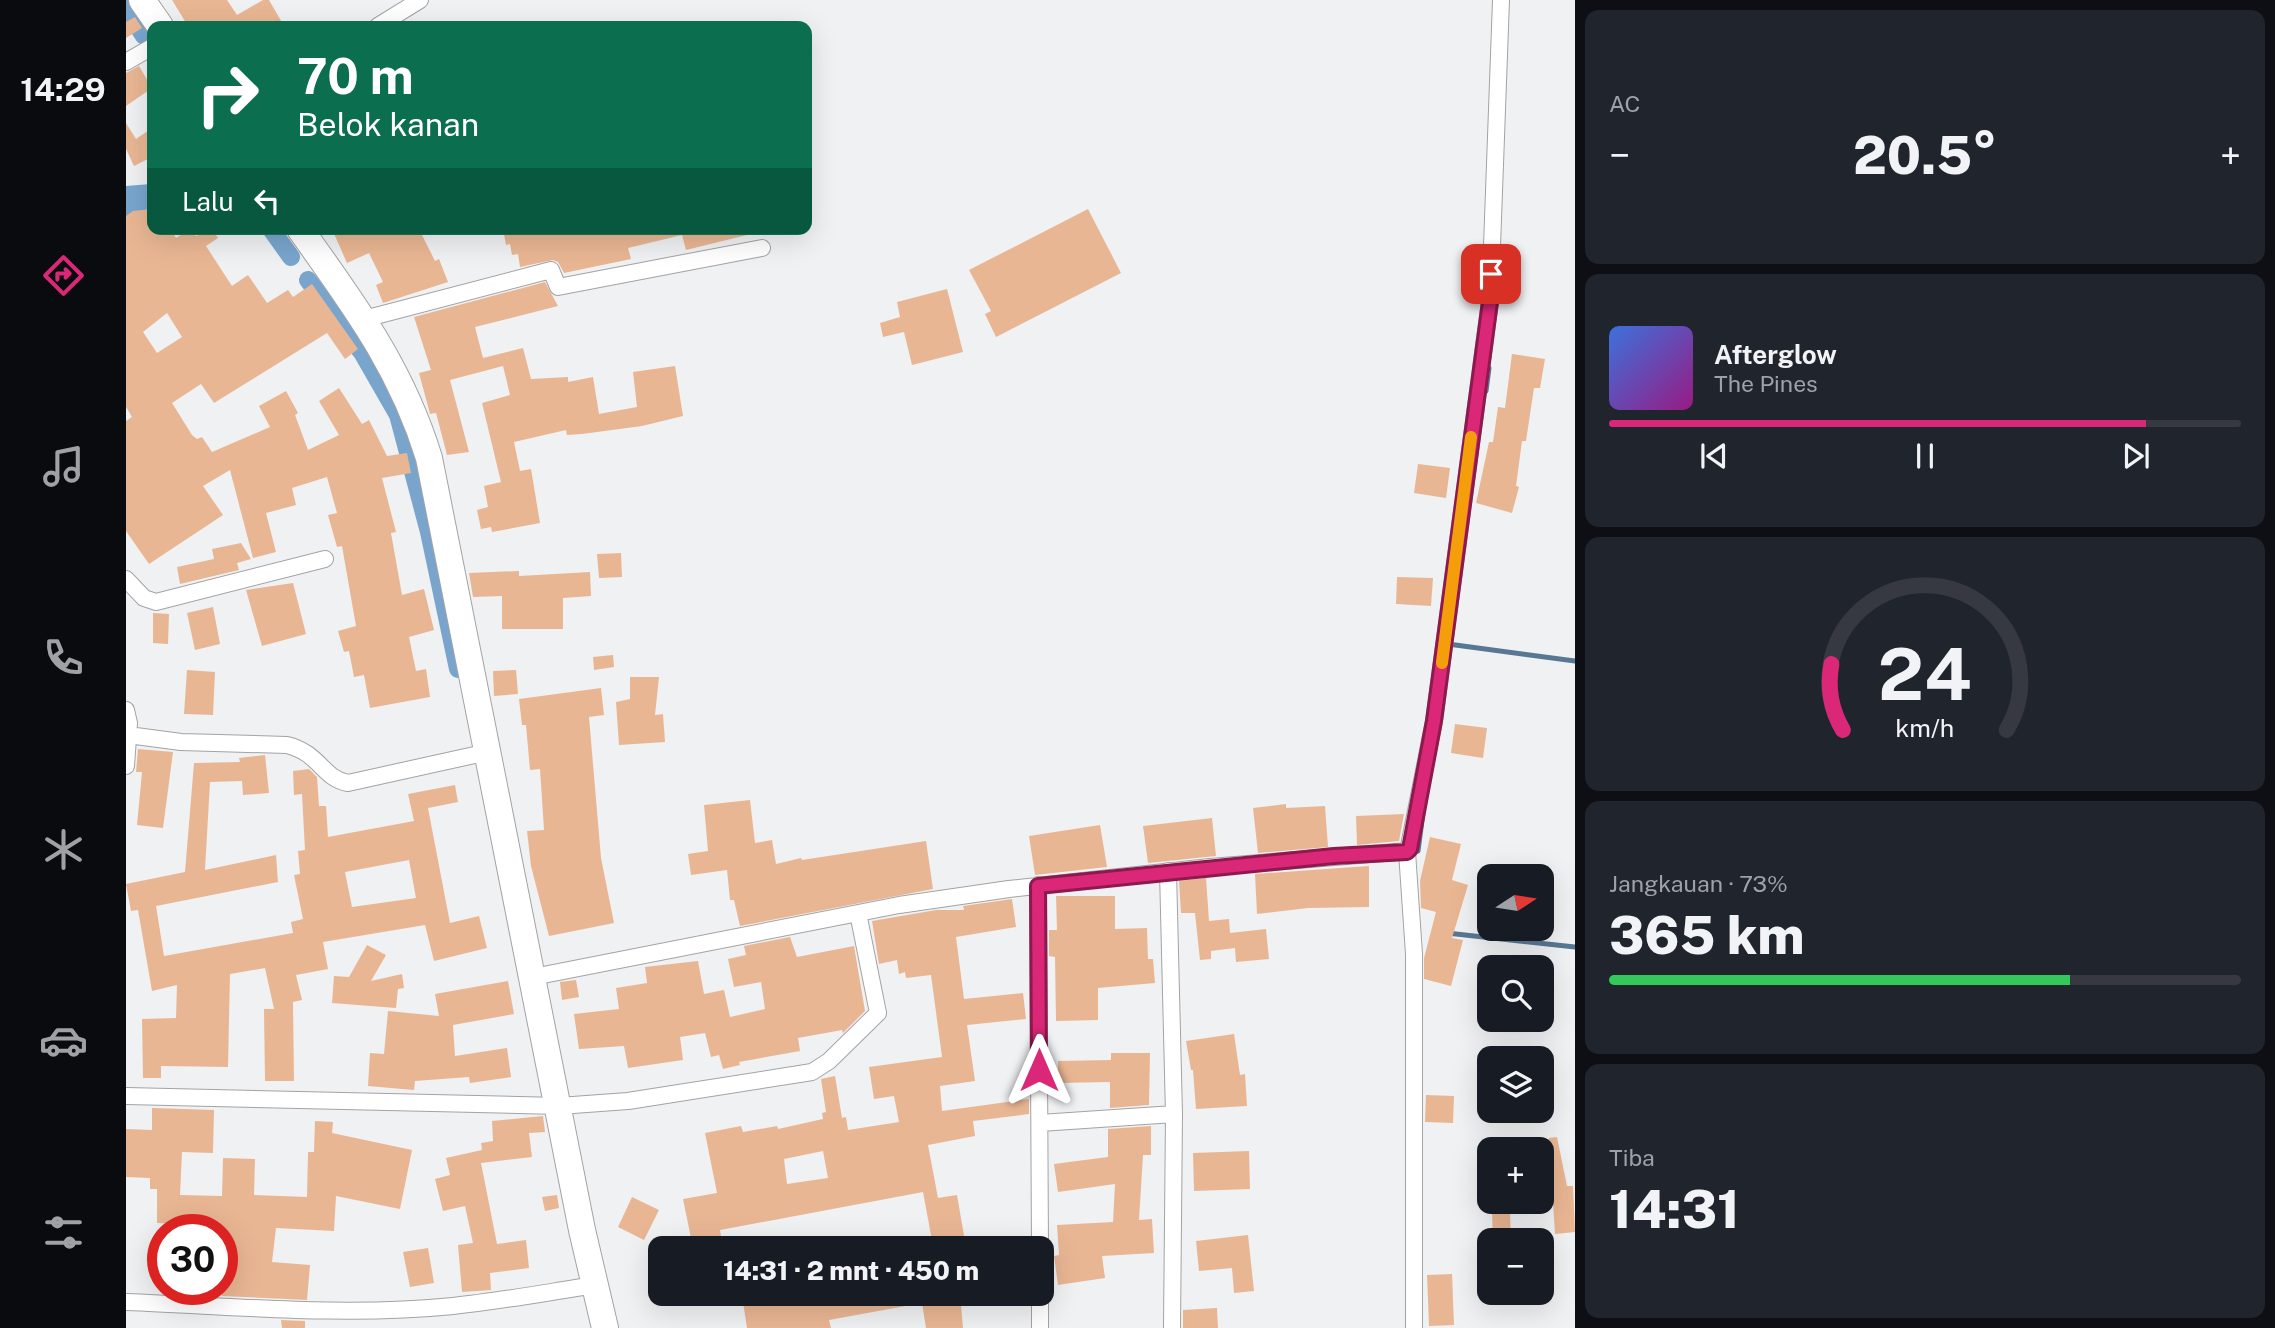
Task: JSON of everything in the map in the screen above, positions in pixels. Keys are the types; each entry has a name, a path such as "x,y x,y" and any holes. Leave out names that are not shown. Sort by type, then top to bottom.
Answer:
{"main road":[{"path":"142,0 157,21"},
{"path":"304,235 364,319 401,381 429,458 582,1230 605,1328"}],"street":[{"path":"386,21 420,0"},
{"path":"1414,1328 1414,954 1407,852 1434,721 1490,302 1501,0"},
{"path":"126,62 147,50"},
{"path":"364,319 551,270 558,287 762,248"},
{"path":"126,579 144,598 156,602 325,559"},
{"path":"126,710 126,766"},
{"path":"128,735 208,744 287,746 303,749 328,774 348,783 488,752"},
{"path":"533,976 858,913 1038,886 1168,871 1407,852"},
{"path":"1168,871 1174,1114 1172,1328"},
{"path":"1038,886 1040,1236"},
{"path":"126,1096 559,1106 628,1101 802,1075 821,1067 878,1013 858,913"},
{"path":"1040,1123 1174,1114"},
{"path":"126,1302 243,1310 414,1309 454,1306 596,1285"},
{"path":"1040,1306 1040,1328"}],"building":[{"path":"172,0 227,0 237,15 263,0 269,0 281,21 185,21"},
{"path":"135,17 142,28 126,38 126,22"},
{"path":"139,66 147,80 147,91 126,106 126,73"},
{"path":"126,123 136,139 147,131 147,160 134,166 126,149"},
{"path":"1088,209 1121,273 996,337 985,314 991,311 969,270"},
{"path":"147,210 147,235 174,235 176,238 181,235 216,235 218,238 206,246 232,286 248,275 267,303 288,290 293,297 312,284 358,349 345,359 327,333 214,403 201,384 172,403 192,435 197,439 202,437 212,452 270,427 259,406 286,391 298,413 295,415 308,450 339,435 319,401 339,388 362,424 369,420 387,456 407,453 411,473 382,478 396,532 391,533 402,595 424,589 434,630 409,637 416,671 426,669 430,697 370,708 364,675 354,677 349,651 344,652 338,631 356,626 342,546 337,547 328,515 337,513 327,477 292,488 296,505 266,513 276,552 253,558 230,470 203,486 223,515 149,564 126,531 126,421 132,417 126,407 126,216 133,211","holes":["167,313 182,337 157,353 143,332"]},
{"path":"335,235 422,235 435,261 439,259 448,282 383,303 376,285 383,282 369,253 347,263"},
{"path":"504,235 682,235 628,248 631,259 564,273 558,262 553,260 520,267 518,254 512,255 510,244 506,245"},
{"path":"682,235 747,235 686,250"},
{"path":"545,282 558,306 475,327 483,358 523,348 531,379 568,377 568,382 593,377 599,414 637,407 633,372 675,366 683,416 642,426 582,434 567,435 566,430 514,442 520,471 531,469 540,523 492,532 491,527 481,529 477,510 488,507 484,486 501,482 482,403 510,395 503,366 450,380 469,452 447,455 436,413 430,414 419,373 431,370 414,317"},
{"path":"947,289 963,352 912,365 904,332 883,337 880,323 900,317 897,302"},
{"path":"1512,354 1545,359 1540,388 1534,388 1526,441 1522,441 1516,486 1519,487 1512,513 1476,503 1489,442 1493,442 1498,407 1505,408"},
{"path":"1418,464 1450,468 1446,498 1414,493"},
{"path":"241,543 251,559 237,563 239,570 180,584 177,567 214,559 212,549"},
{"path":"621,553 622,577 599,578 597,554"},
{"path":"519,571 519,576 590,572 591,596 563,598 563,629 502,629 502,596 473,597 469,573"},
{"path":"1397,577 1433,578 1431,606 1396,604"},
{"path":"293,583 306,634 262,646 246,590"},
{"path":"213,607 220,644 195,650 187,613"},
{"path":"153,613 169,614 168,644 153,643"},
{"path":"613,655 614,667 594,670 593,657"},
{"path":"187,670 215,672 213,715 184,714"},
{"path":"516,670 518,694 494,696 493,671"},
{"path":"630,677 659,677 655,715 663,714 665,742 619,745 616,702 630,699"},
{"path":"601,688 604,715 589,717 601,858 614,923 549,936 531,866 527,831 544,830 540,769 530,770 526,725 522,725 519,699"},
{"path":"1455,724 1487,728 1483,758 1451,753"},
{"path":"138,749 173,752 163,828 137,825 142,772 136,772"},
{"path":"265,755 269,793 243,795 242,781 210,782 205,870 276,855 278,882 156,906 164,956 293,933 291,922 303,919 294,875 300,874 298,851 305,850 302,794 294,795 293,771 309,769 317,777 319,806 326,806 328,837 414,821 408,794 455,785 458,802 428,808 450,923 479,916 487,948 434,961 425,925 323,942 328,969 296,975 302,1000 293,1002 294,1081 265,1081 264,1009 274,1009 265,968 230,974 228,1067 161,1066 161,1078 143,1078 142,1019 176,1018 177,985 152,991 138,910 131,911 126,884 185,872 194,763 240,762 239,758","holes":["409,860 416,898 352,907 345,872"]},
{"path":"750,800 755,843 772,840 776,864 801,858 802,860 926,841 933,889 740,926 734,900 730,900 727,870 691,875 688,854 708,851 704,805"},
{"path":"1286,804 1286,808 1325,806 1328,847 1258,853 1253,808"},
{"path":"1404,814 1399,841 1357,845 1356,816"},
{"path":"1212,818 1216,856 1148,863 1143,826"},
{"path":"1100,825 1107,867 1035,875 1029,836"},
{"path":"1430,837 1461,844 1452,880 1468,885 1452,938 1463,940 1451,986 1424,979 1424,958 1436,912 1421,908 1420,881"},
{"path":"1369,866 1369,907 1308,908 1257,914 1255,874"},
{"path":"1206,878 1209,921 1229,919 1230,933 1266,929 1269,959 1236,962 1235,948 1211,951 1211,959 1200,960 1195,913 1181,913 1179,881"},
{"path":"1056,896 1115,896 1115,929 1147,928 1148,959 1153,959 1155,983 1098,988 1098,1020 1056,1021 1055,957 1049,956 1049,930 1057,930"},
{"path":"1012,899 1016,927 956,937 964,999 1023,993 1026,1019 967,1025 975,1081 940,1086 942,1111 1029,1099 1029,1114 973,1121 975,1136 928,1145 938,1198 957,1195 964,1236 931,1236 923,1192 720,1230 721,1236 691,1236 683,1199 717,1193 705,1133 741,1126 743,1132 777,1126 778,1129 823,1119 822,1113 826,1112 821,1079 835,1076 842,1118 846,1117 848,1130 899,1122 894,1096 874,1099 869,1067 942,1057 931,975 906,978 905,972 899,974 897,960 879,964 872,921 936,910 964,910 963,906","holes":["823,1151 828,1178 787,1184 784,1159"]},
{"path":"790,937 797,957 854,946 865,1011 843,1033 842,1030 798,1038 800,1051 739,1062 740,1065 723,1069 719,1055 711,1057 705,1033 680,1037 683,1060 628,1068 624,1046 579,1049 574,1014 619,1009 616,988 647,983 645,967 698,961 704,994 724,990 730,1017 765,1009 761,982 734,987 728,959 746,955 744,946"},
{"path":"367,945 386,955 371,981 402,974 404,988 398,989 396,1008 332,1003 334,976 349,977"},
{"path":"576,980 579,997 562,1000 560,982"},
{"path":"508,981 514,1014 453,1025 455,1056 507,1048 511,1077 470,1083 469,1077 415,1081 414,1090 368,1086 370,1053 384,1054 388,1011 439,1016 435,994"},
{"path":"1234,1034 1240,1075 1245,1074 1247,1106 1196,1109 1193,1070 1186,1041"},
{"path":"1111,1053 1150,1053 1149,1105 1110,1108 1110,1082 1058,1083 1058,1061 1111,1060"},
{"path":"1426,1095 1454,1096 1453,1123 1425,1122"},
{"path":"152,1108 214,1110 213,1153 182,1152 180,1195 222,1196 223,1158 255,1159 254,1195 307,1197 308,1152 314,1152 315,1121 333,1122 332,1133 412,1150 400,1209 336,1196 334,1231 276,1228 272,1262 310,1265 307,1300 238,1297 238,1214 157,1214 157,1189 150,1189 150,1178 126,1177 126,1129 152,1130"},
{"path":"543,1116 545,1132 529,1133 532,1157 481,1163 497,1244 526,1240 529,1268 490,1273 491,1290 462,1292 458,1245 473,1243 465,1206 443,1211 435,1179 450,1175 446,1158 482,1150 481,1143 493,1141 492,1121"},
{"path":"1151,1126 1151,1155 1143,1155 1139,1220 1152,1219 1154,1253 1102,1256 1105,1278 1058,1285 1054,1256 1059,1255 1057,1225 1113,1222 1115,1184 1058,1192 1054,1164 1108,1157 1108,1129"},
{"path":"1554,1137 1557,1137 1567,1186 1573,1186 1575,1232 1555,1234"},
{"path":"1249,1151 1250,1189 1194,1191 1193,1153"},
{"path":"557,1195 559,1208 545,1211 542,1197"},
{"path":"632,1197 659,1210 644,1240 618,1227"},
{"path":"1492,1214 1510,1214 1511,1228 1493,1228"},
{"path":"1248,1235 1254,1291 1234,1293 1232,1268 1199,1271 1196,1241"},
{"path":"428,1248 434,1283 410,1287 403,1252"},
{"path":"1452,1274 1454,1325 1429,1326 1427,1275"},
{"path":"744,1306 906,1306 829,1320 831,1328 747,1328"},
{"path":"922,1306 961,1306 963,1328 926,1328"},
{"path":"1217,1308 1218,1328 1183,1328 1183,1310"},
{"path":"281,1320 305,1321 305,1328 282,1328"}],"waterway":[{"path":"126,8 144,36"},
{"path":"126,201 147,199"},
{"path":"275,235 291,257"},
{"path":"308,280 363,354 398,415 429,532 458,669"},
{"path":"1486,391 1489,368"},
{"path":"1448,644 1575,661"},
{"path":"1418,851 1423,813"},
{"path":"1447,933 1575,947"}],"slow traffic":[{"path":"1442,663 1471,437"}],"route":[{"path":"1039,1070 1038,886 1168,871 1407,852 1410,849 1434,721 1490,302 1491,274"}]}
